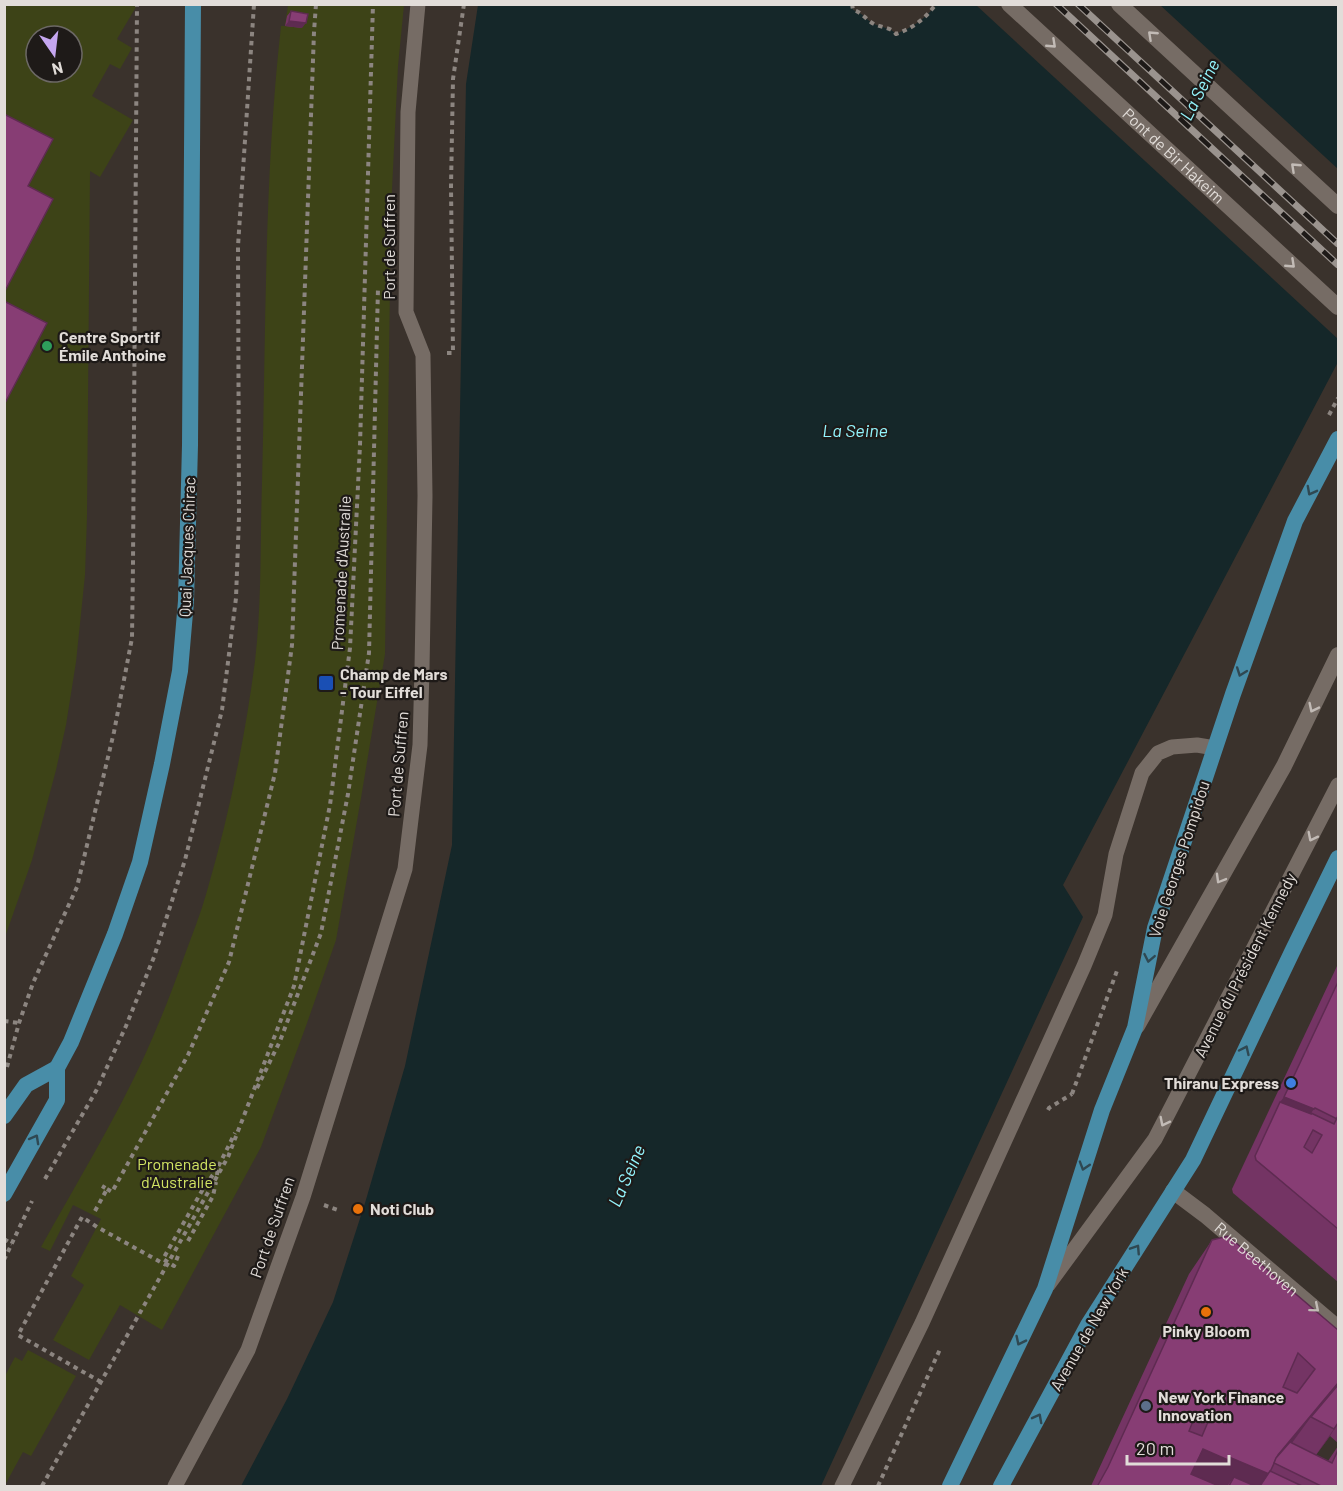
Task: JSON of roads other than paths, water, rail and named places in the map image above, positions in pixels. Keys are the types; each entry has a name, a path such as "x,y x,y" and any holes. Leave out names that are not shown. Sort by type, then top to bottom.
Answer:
{"main road":[{"name":"Quai Jacques Chirac","path":"4,1194 57,1100 57,1068 71,1042 115,934 140,862 180,671 186,601 190,445 193,4"},
{"name":"Pont de Bir Hakeim","path":"1009,4 1338,308"},
{"path":"1119,4 1338,206"},
{"name":"Voie Georges Pompidou","path":"1045,1289 1101,1110 1135,1028 1155,928 1233,694 1295,521 1338,439"},
{"path":"1135,1028 1284,766 1338,655"},
{"path":"1173,1191 1193,1160 1338,858"},
{"path":"4,1116 26,1085 57,1068"},
{"name":"Rue Beethoven","path":"1173,1191 1205,1215 1338,1328"},
{"name":"Avenue de New York","path":"1003,1486 1088,1325 1173,1191"},
{"path":"950,1486 1045,1289"}],"lane":[{"name":"Port de Suffren","path":"175,1486 248,1350 303,1197 405,869 420,745 425,496 423,355 406,312 408,112 418,4"},
{"path":"842,1486 922,1323 1084,966 1105,915 1116,854 1142,773 1158,753 1172,747 1197,745 1215,748"},
{"name":"Avenue du Président Kennedy","path":"1045,1289 1155,1139 1338,785"}],"water":[{"name":"La Seine","path":"478,5 852,5 853,10 871,22 896,34 918,22 936,5 1338,5 1338,362 1063,885 1083,917 821,1486 241,1486 287,1399 333,1302 405,1066 452,845 466,84"}],"railway":[{"path":"1056,4 1338,265"},
{"path":"1078,4 1338,244"}],"place":[{"name":"Centre Sportif Émile Anthoine","path":"47,346"},
{"name":"Champ de Mars - Tour Eiffel","path":"326,683"},
{"name":"Thiranu Express","path":"1291,1083"},
{"name":"Noti Club","path":"358,1209"},
{"name":"Pinky Bloom","path":"1206,1312"},
{"name":"New York Finance Innovation","path":"1146,1406"}],"park label":[{"name":"Promenade d'Australie","path":"177,1173"}]}
